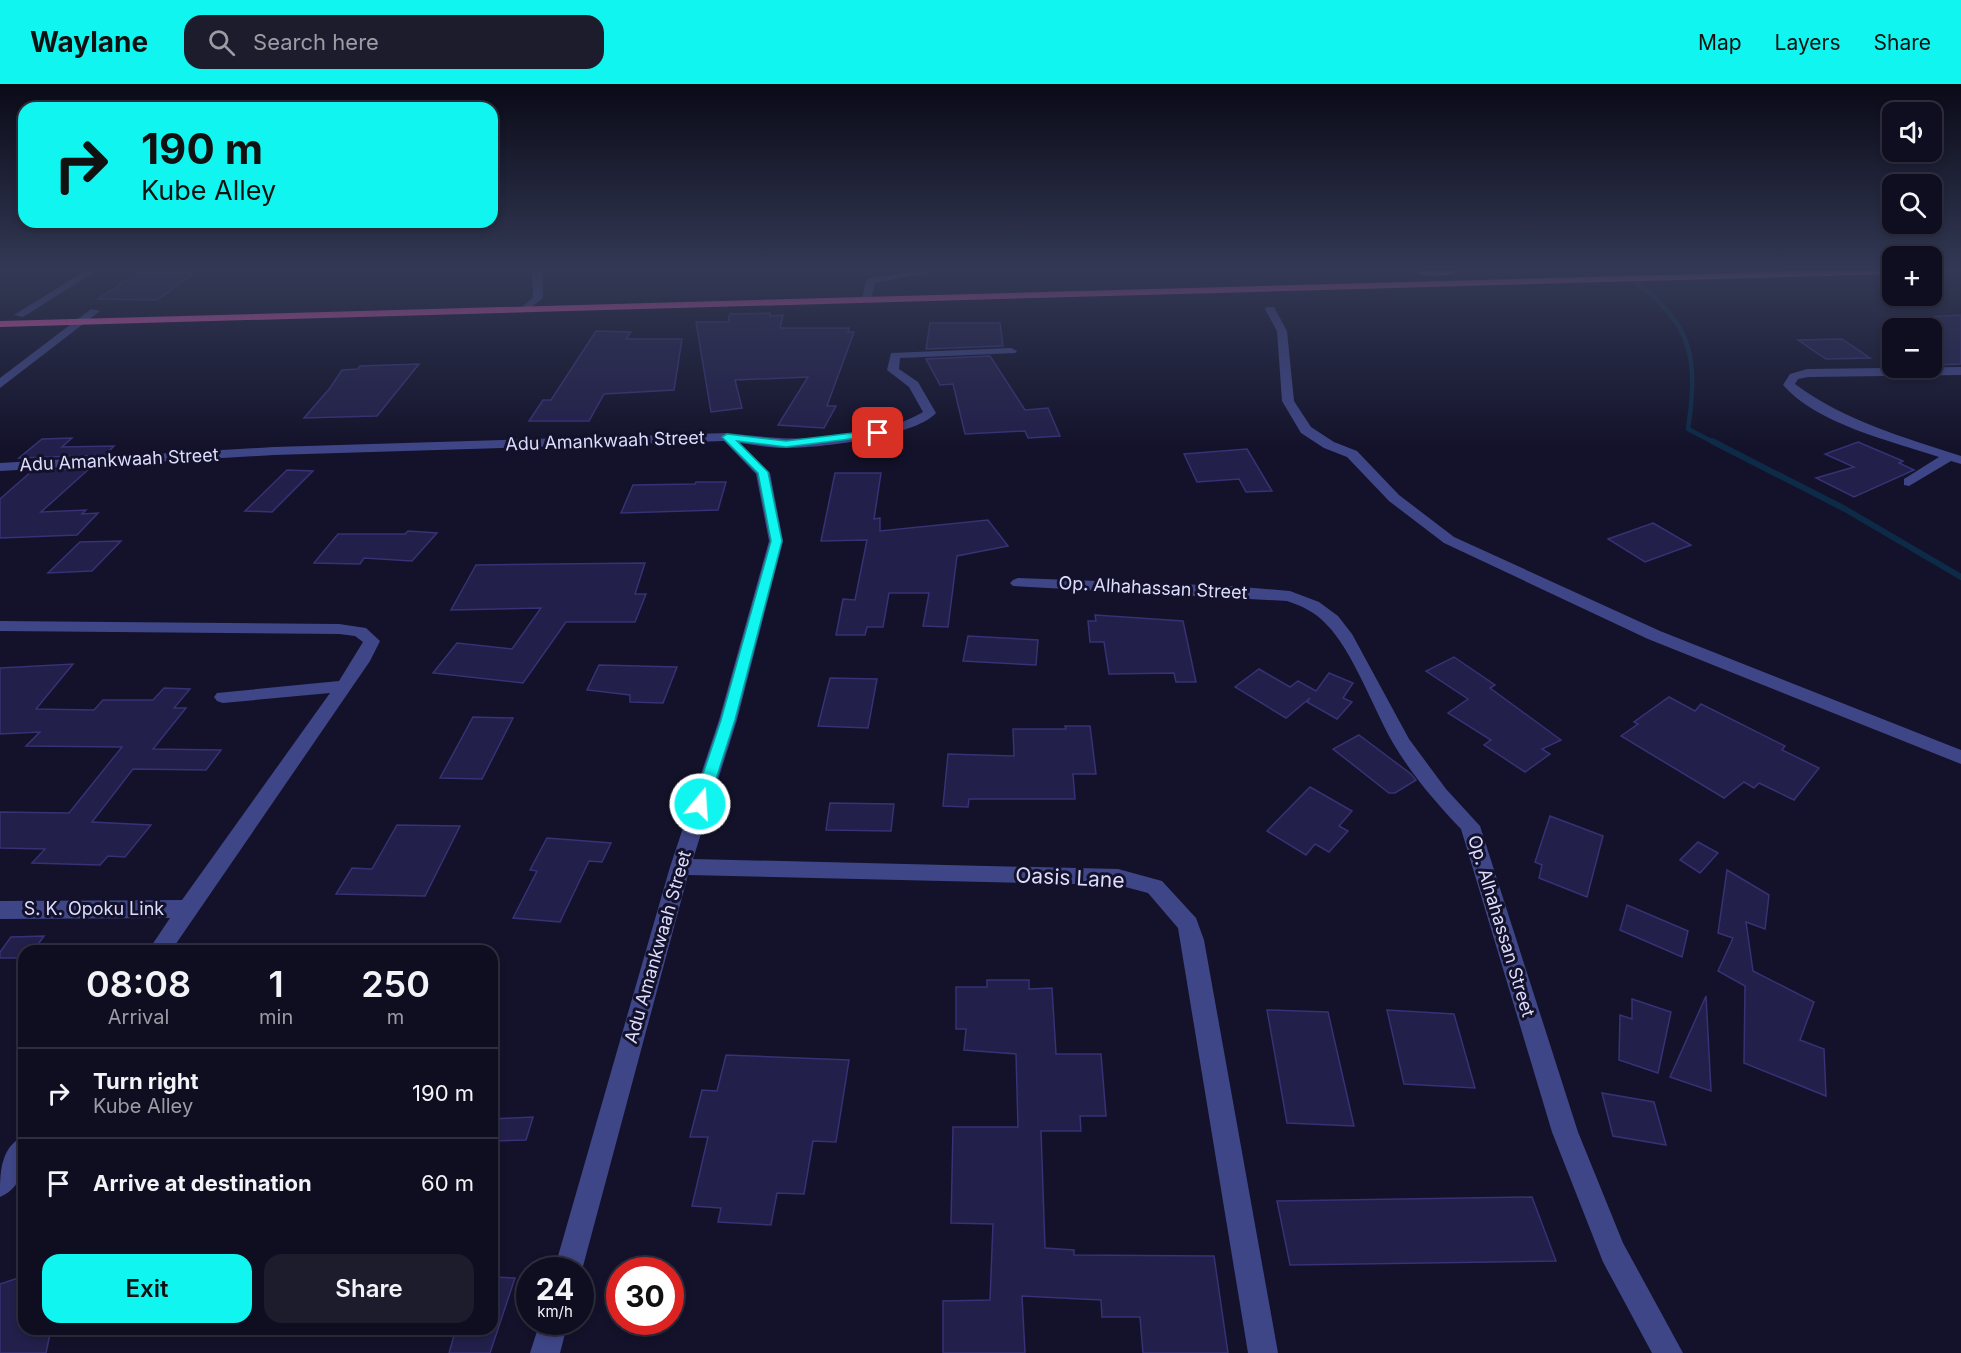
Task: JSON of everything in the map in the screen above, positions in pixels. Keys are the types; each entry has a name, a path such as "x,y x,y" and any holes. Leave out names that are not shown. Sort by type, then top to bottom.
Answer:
{"street":[{"path":"0,384 71,330"},
{"path":"1282,330 1288,401 1306,430 1329,445 1352,454 1394,498 1449,540 1654,635 1961,757"},
{"path":"727,437 786,444 878,433 919,421 930,413 914,385 893,370 895,355 1011,351"},
{"path":"1955,458 1846,421 1808,401 1789,385 1794,377 1807,373 1961,370"},
{"name":"Adu Amankwaah Street","path":"0,467 274,451 727,437 763,472 776,541 728,720 680,867 572,1257"},
{"path":"1909,482 1955,458"},
{"name":"Op. Alhahassan Street","path":"1018,583 1195,589 1290,596 1313,605 1332,620 1358,659 1402,742 1439,794 1470,826 1565,1132 1612,1252 1668,1353"},
{"path":"0,626 339,629 360,632 372,641 364,657 163,945"},
{"path":"223,698 343,686"},
{"name":"Oasis Lane","path":"680,867 1118,877 1155,887 1188,924 1193,940 1263,1353"},
{"name":"S. K. Opoku Link","path":"0,910 188,909"},
{"path":"0,1184 18,1158"},
{"path":"546,1353 551,1335"}],"building":[{"path":"697,330 854,332 827,406 836,406 824,428 778,425 808,377 735,380 742,408 711,412"},
{"path":"929,330 1001,330 1003,346 926,349"},
{"path":"1942,330 1961,330 1961,364 1942,365"},
{"path":"596,331 631,332 626,339 682,339 674,390 604,394 589,421 529,421 543,400 551,400"},
{"path":"1842,339 1870,358 1826,359 1798,340"},
{"path":"990,356 1025,410 1048,408 1060,436 1028,438 1025,431 965,434 953,384 940,385 926,359"},
{"path":"419,364 377,416 304,418 342,370 358,369 360,366"},
{"path":"72,438 62,447 114,446 105,455 19,458 42,439"},
{"path":"1858,442 1903,461 1899,463 1914,470 1854,497 1816,478 1854,467 1825,454"},
{"path":"1247,449 1272,491 1246,492 1239,479 1197,482 1184,454"},
{"path":"90,468 41,512 86,510 82,514 98,513 77,535 0,538 0,499 32,471"},
{"path":"287,470 313,471 272,512 245,511"},
{"path":"835,473 881,473 874,519 880,518 880,531 988,520 1008,546 957,556 948,627 923,626 929,593 889,593 883,627 867,627 865,635 836,635 843,599 855,600 867,540 821,541"},
{"path":"696,482 726,482 718,510 621,513 633,485 695,484"},
{"path":"1653,523 1691,545 1645,562 1608,539"},
{"path":"408,531 437,533 412,561 364,558 360,564 314,563 338,534 405,534"},
{"path":"121,541 92,571 48,573 80,542"},
{"path":"645,563 635,594 646,594 635,622 566,622 523,683 433,673 457,643 512,649 541,608 451,610 476,565"},
{"path":"1095,615 1183,621 1196,682 1176,682 1174,673 1109,674 1104,642 1090,642 1088,621 1096,621"},
{"path":"968,636 1038,640 1036,665 963,661"},
{"path":"1454,657 1495,685 1490,688 1561,740 1542,749 1550,754 1525,772 1484,745 1491,740 1448,713 1468,699 1426,671"},
{"path":"73,664 36,709 94,710 103,700 153,700 164,688 190,689 174,708 186,708 153,749 221,750 206,770 133,769 92,822 151,825 125,857 108,856 100,865 32,863 45,849 0,848 0,812 69,813 122,747 26,746 40,732 0,734 0,668"},
{"path":"599,665 677,667 663,703 630,702 630,695 587,690"},
{"path":"1259,669 1290,687 1298,681 1316,691 1329,673 1353,683 1343,698 1352,702 1337,719 1307,702 1310,698 1286,718 1235,687"},
{"path":"830,678 877,679 868,728 818,726"},
{"path":"1669,697 1695,711 1701,704 1785,746 1782,750 1819,768 1794,800 1759,783 1754,788 1744,782 1724,798 1621,736 1638,724 1634,722"},
{"path":"473,717 513,718 482,779 440,778"},
{"path":"1065,726 1090,726 1096,774 1073,774 1075,799 969,799 968,807 943,806 948,754 1014,756 1013,729 1066,729"},
{"path":"1359,735 1416,780 1395,793 1389,793 1333,749"},
{"path":"1310,787 1352,811 1339,826 1348,831 1329,852 1315,844 1306,855 1267,831"},
{"path":"830,803 894,804 891,831 826,830"},
{"path":"1550,816 1603,836 1587,897 1539,878 1542,865 1535,862"},
{"path":"397,825 460,826 425,896 336,894 352,868 372,869"},
{"path":"547,838 611,843 602,862 589,861 560,922 513,918 537,871 530,870"},
{"path":"1698,842 1718,853 1700,873 1680,860"},
{"path":"1727,870 1769,895 1765,929 1746,922 1753,971 1814,1002 1800,1040 1824,1049 1826,1096 1744,1063 1745,986 1718,971 1733,938 1718,933"},
{"path":"1627,905 1688,931 1682,957 1620,930"},
{"path":"44,936 37,945 18,945 18,958 0,958 0,952 11,937"},
{"path":"987,980 1029,980 1029,989 1052,988 1056,1054 1101,1054 1106,1116 1080,1116 1081,1131 1041,1131 1045,1248 1074,1250 1074,1255 1214,1256 1228,1353 1143,1353 1140,1317 1102,1317 1101,1300 1022,1296 1025,1353 943,1353 943,1301 990,1300 993,1224 951,1223 953,1127 1018,1127 1016,1054 964,1050 966,1029 956,1029 956,987 987,987"},
{"path":"1706,996 1711,1091 1670,1077"},
{"path":"1632,999 1671,1012 1658,1073 1619,1060 1620,1015 1632,1019"},
{"path":"1267,1010 1328,1012 1354,1126 1287,1123"},
{"path":"1387,1010 1454,1014 1475,1088 1404,1084"},
{"path":"726,1055 849,1060 836,1142 813,1141 804,1194 777,1193 771,1225 718,1222 721,1208 692,1206 708,1137 690,1137 702,1090 717,1091"},
{"path":"1602,1093 1654,1102 1666,1145 1613,1136"},
{"path":"533,1117 526,1140 498,1141 498,1119"},
{"path":"1532,1197 1556,1261 1290,1265 1277,1201"},
{"path":"498,1277 515,1278 498,1329"},
{"path":"18,1278 18,1335 50,1335 46,1353 0,1353 0,1284"},
{"path":"454,1335 496,1335 490,1353 449,1353"}],"waterway":[{"path":"1681,330 1688,346 1691,364 1692,384 1688,429 1715,443"},
{"path":"1712,441 1845,509 1961,577"}],"route":[{"path":"700,804 728,720 776,541 763,472 727,437 786,444 878,433"}]}
